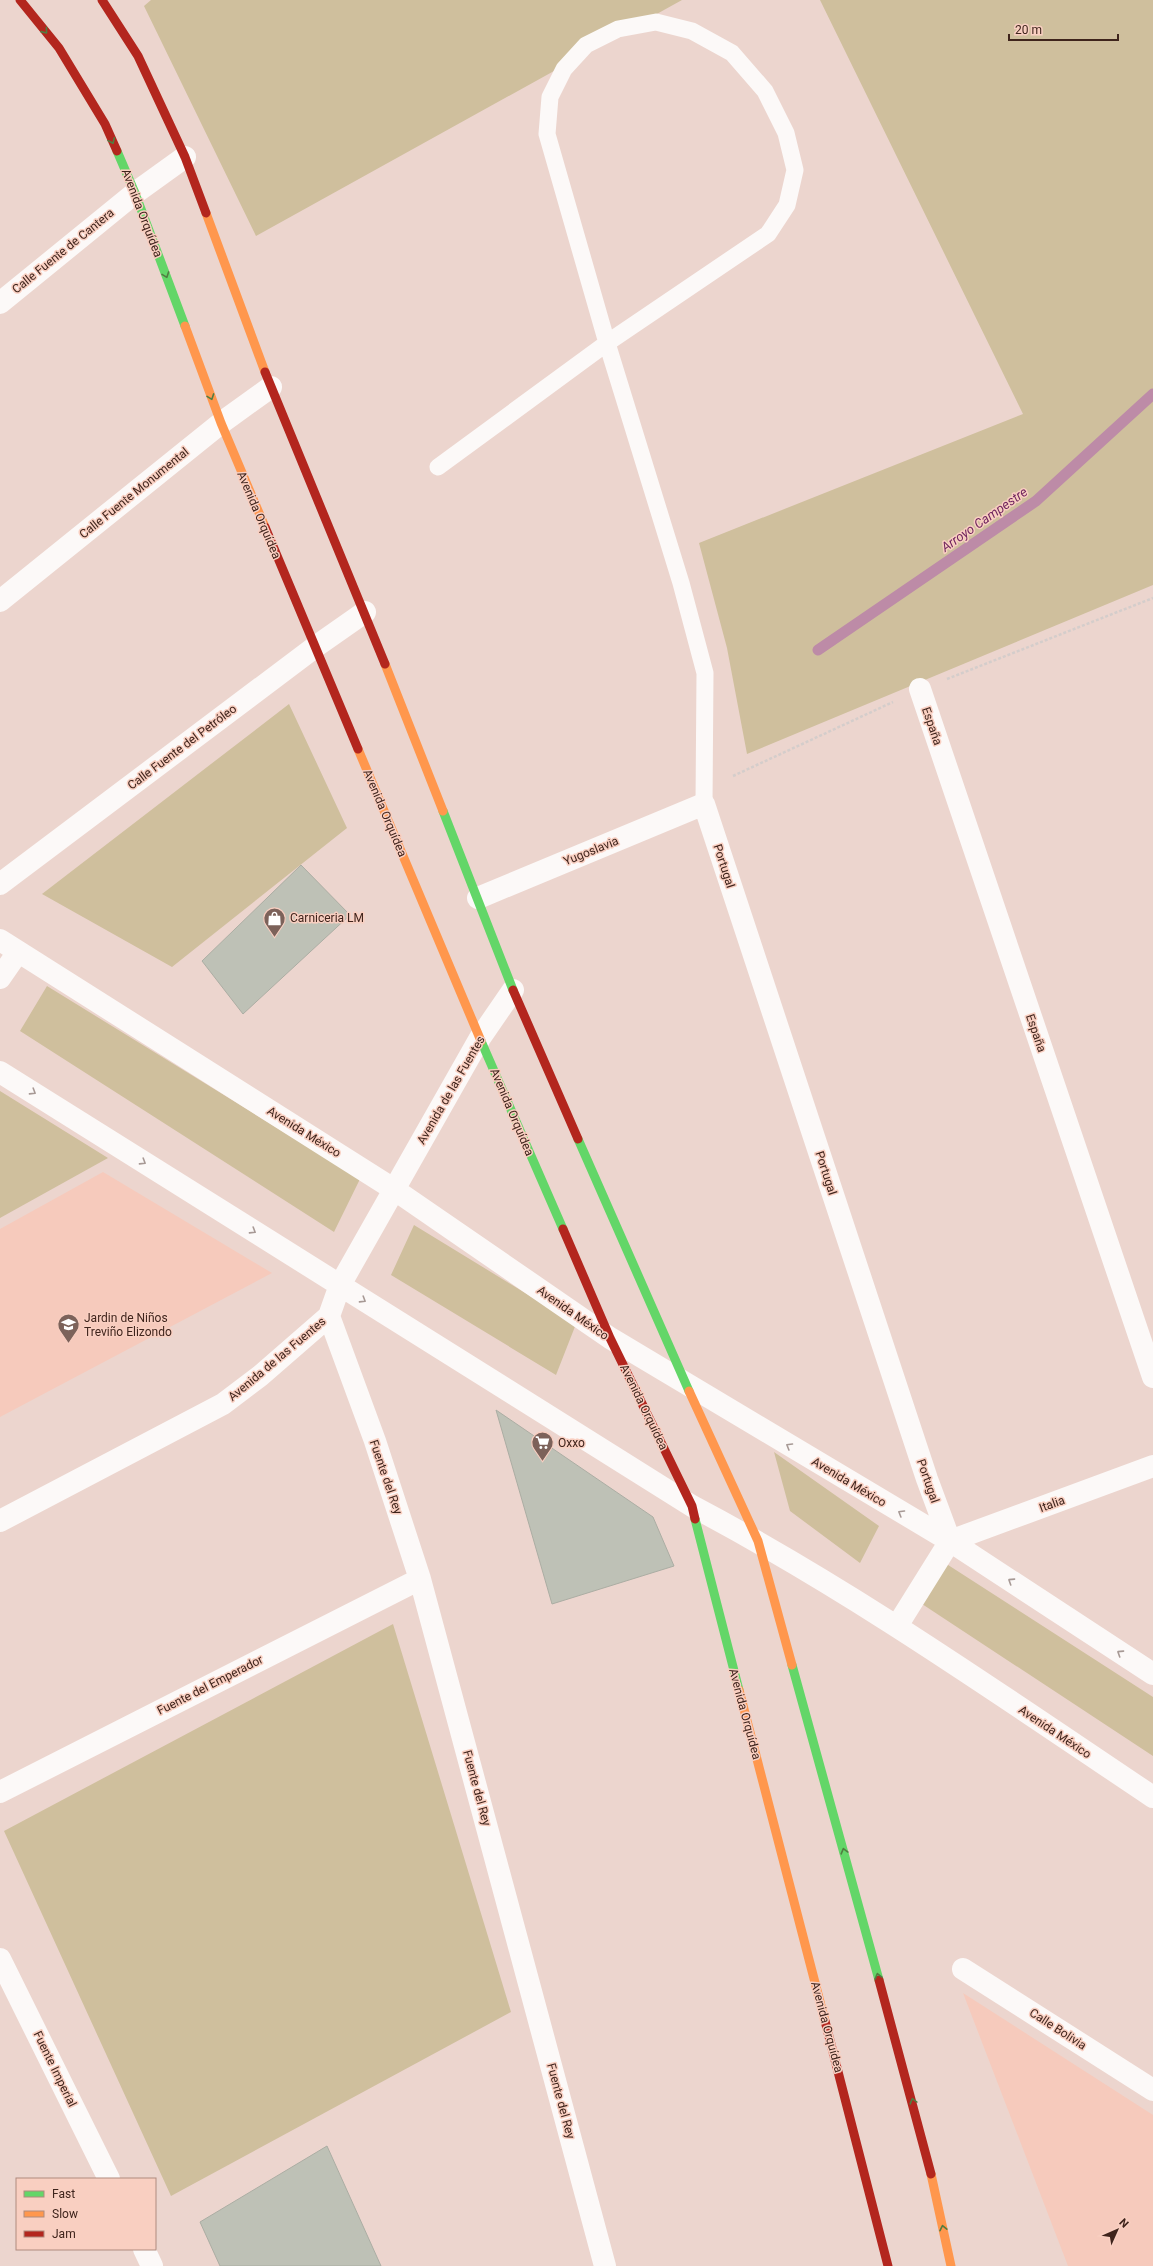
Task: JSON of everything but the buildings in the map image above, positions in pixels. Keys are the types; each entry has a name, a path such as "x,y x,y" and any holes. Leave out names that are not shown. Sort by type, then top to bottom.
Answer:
{"street":[{"name":"Avenida Orquídea","path":"20,0 59,48 104,124 135,193 221,423 480,1038 610,1338 692,1506 888,2266"},
{"path":"102,0 138,56 185,157 271,387 364,612 513,990 687,1386 758,1541 926,2150 951,2266"},
{"name":"Calle Fuente de Cantera","path":"0,303 135,193 185,157"},
{"name":"Calle Fuente Monumental","path":"0,601 221,423 271,387"},
{"name":"Calle Fuente del Petróleo","path":"0,884 315,647 364,612"},
{"name":"España","path":"920,689 1153,1377"},
{"name":"Yugoslavia","path":"478,898 704,804"},
{"name":"Portugal","path":"704,804 925,1471 950,1541"},
{"name":"Avenida México","path":"0,940 395,1190 610,1338 687,1386 950,1541 1153,1674"},
{"path":"0,978 18,952"},
{"name":"Avenida de las Fuentes","path":"0,1521 223,1404 260,1376 329,1316 340,1285 480,1038 513,990"},
{"name":"Avenida México","path":"0,1072 692,1506 758,1541 897,1626 1153,1797"},
{"name":"Fuente del Rey","path":"329,1316 375,1441 420,1579 605,2266"},
{"name":"Italia","path":"950,1541 1153,1466"},
{"path":"897,1626 950,1541"},
{"name":"Fuente del Emperador","path":"0,1792 420,1579"},
{"name":"Fuente Imperial","path":"0,1959 109,2178"},
{"name":"Calle Bolivia","path":"963,1969 1153,2090"},
{"path":"144,2250 152,2266"}],"lane":[{"path":"438,467 607,343 768,234 786,205 795,170 786,133 765,91 732,53 692,31 656,22 618,30 586,45 564,69 550,97 547,134 607,343 681,582 705,673 704,804"}],"shaded area":[{"path":"151,0 682,0 256,236 144,6"},
{"path":"820,0 1153,0 1153,585 747,754 727,648 699,543 1023,414"},
{"path":"289,704 347,828 172,967 42,894"},
{"path":"47,986 360,1179 334,1232 20,1031"},
{"path":"0,1091 108,1158 0,1218"},
{"name":"Jardin de Niños Treviño Elizondo","path":"103,1172 272,1273 0,1417 0,1229"},
{"path":"414,1225 576,1324 556,1375 391,1275"},
{"path":"774,1452 879,1526 860,1563 790,1511"},
{"path":"945,1563 1153,1697 1153,1756 919,1602"},
{"path":"393,1624 511,2012 171,2196 4,1831"},
{"path":"963,1993 1153,2115 1153,2266 1068,2266"}],"waterway":[{"name":"Arroyo Campestre","path":"818,650 1036,501 1153,394"}],"traffic: fast":[{"path":"117,151 135,193 185,326"},
{"path":"443,811 513,990"},
{"path":"481,1041 563,1229"},
{"path":"578,1139 689,1391"},
{"path":"695,1519 739,1690"},
{"path":"792,1665 879,1980"}],"traffic: slow":[{"path":"206,213 265,372"},
{"path":"185,326 221,423 265,527"},
{"path":"385,664 443,811"},
{"path":"358,749 481,1041"},
{"path":"689,1391 758,1541 792,1665"},
{"path":"739,1690 825,2021"},
{"path":"931,2174 951,2266"}],"traffic: jam":[{"path":"20,0 59,48 105,124 117,151"},
{"path":"102,0 138,56 185,157 206,213"},
{"path":"265,372 385,664"},
{"path":"265,527 358,749"},
{"path":"513,990 578,1139"},
{"path":"563,1229 610,1338 692,1506 695,1519"},
{"path":"879,1980 931,2174"},
{"path":"825,2021 888,2266"}],"place":[{"name":"Carniceria LM","path":"275,938"},
{"name":"Jardin de Niños Treviño Elizondo","path":"68,1344"},
{"name":"Oxxo","path":"543,1462"}]}
